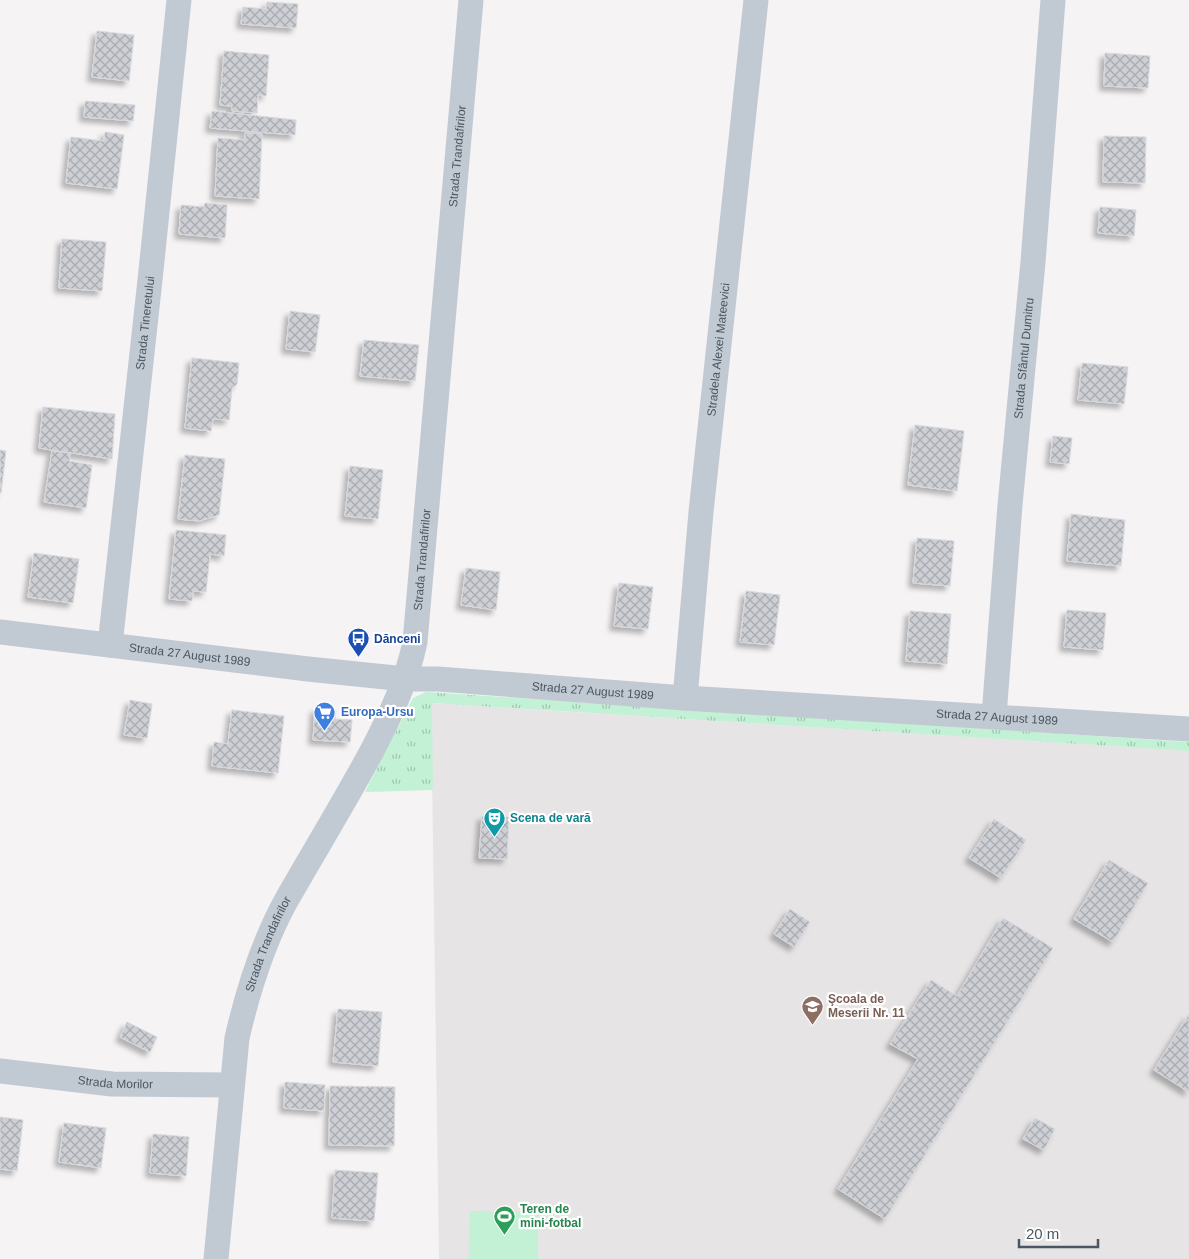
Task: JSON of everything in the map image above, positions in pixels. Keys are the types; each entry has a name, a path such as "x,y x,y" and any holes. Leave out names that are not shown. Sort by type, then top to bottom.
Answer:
{"street":[{"name":"Strada Tineretului","path":"110,645 179,0"},
{"name":"Strada Trandafirilor","path":"216,1259 236,1038 244,1006 271,931 286,901 361,772 391,713 411,662 415,642 471,0"},
{"name":"Stradela Alexei Mateevici","path":"685,698 701,512 756,0"},
{"name":"Strada Sfântul Dumitru","path":"994,716 1010,505 1033,262 1053,0"},
{"name":"Strada 27 August 1989","path":"0,632 405,679 438,679 685,698 1189,729"},
{"name":"Strada Morilor","path":"0,1071 112,1084 231,1085"}],"shaded area":[{"name":"Şcoala de Meserii Nr. 11","path":"431,703 1189,751 1189,1259 439,1259"}],"green space":[{"path":"426,692 1189,742 1189,751 432,703 433,790 365,792 413,698"},
{"name":"Teren de mini-fotbal","path":"470,1211 538,1212 538,1259 469,1259"}],"building":[{"path":"267,2 298,4 296,28 241,24 243,7 266,9"},
{"path":"97,31 134,35 129,81 92,77"},
{"path":"224,51 269,55 266,96 258,95 257,113 232,111 232,106 220,105"},
{"path":"1105,53 1150,56 1148,88 1104,86"},
{"path":"85,101 135,105 133,121 84,117"},
{"path":"212,111 296,120 295,135 210,128"},
{"path":"105,132 124,135 117,189 66,183 71,137 104,141"},
{"path":"245,133 262,134 259,199 215,196 218,138 245,140"},
{"path":"1104,136 1146,137 1145,183 1103,182"},
{"path":"205,203 227,205 225,238 179,234 181,205 204,207"},
{"path":"1100,207 1136,210 1134,236 1098,233"},
{"path":"62,239 106,242 102,291 59,288"},
{"path":"290,311 320,315 315,352 286,349"},
{"path":"364,340 419,345 415,381 360,376"},
{"path":"192,358 239,363 237,384 232,388 229,420 213,419 211,431 185,428"},
{"path":"1082,363 1128,367 1124,404 1078,400"},
{"path":"43,407 115,414 112,459 39,448"},
{"path":"915,425 964,431 957,491 908,485"},
{"path":"1053,436 1072,438 1069,464 1050,462"},
{"path":"0,450 6,451 1,493 0,493"},
{"path":"52,451 70,453 69,461 92,465 86,508 44,502"},
{"path":"185,455 225,459 219,515 199,521 178,519"},
{"path":"350,466 383,470 378,519 345,516"},
{"path":"1071,514 1125,520 1121,566 1067,561"},
{"path":"176,530 226,535 224,556 210,554 206,592 193,591 192,601 169,599"},
{"path":"917,538 954,541 950,586 913,583"},
{"path":"34,553 79,559 73,603 28,597"},
{"path":"466,568 500,572 496,610 461,605"},
{"path":"619,583 653,587 648,629 614,626"},
{"path":"746,591 780,595 774,645 740,642"},
{"path":"1067,610 1106,613 1103,650 1064,647"},
{"path":"910,611 951,614 947,664 906,661"},
{"path":"130,700 152,704 147,738 124,735"},
{"path":"315,708 336,710 335,719 352,720 350,742 313,740"},
{"path":"232,710 284,716 278,773 212,766 214,742 228,744"},
{"name":"Scena de vară","path":"482,816 509,817 507,859 479,858"},
{"path":"994,819 1026,840 1001,878 969,858"},
{"path":"1109,860 1148,883 1113,942 1074,919"},
{"path":"790,909 810,922 794,947 774,934"},
{"path":"1003,918 1053,948 885,1219 838,1189 918,1059 890,1044 931,980 957,996"},
{"path":"338,1009 382,1012 378,1066 333,1062"},
{"path":"1189,1014 1189,1092 1154,1070"},
{"path":"127,1022 157,1037 150,1052 120,1037"},
{"path":"285,1082 325,1085 324,1111 284,1108"},
{"path":"330,1086 395,1087 394,1146 329,1145"},
{"path":"0,1117 23,1120 17,1171 0,1169"},
{"path":"1035,1118 1055,1129 1044,1150 1023,1139"},
{"path":"64,1123 106,1128 101,1168 59,1162"},
{"path":"153,1134 189,1137 186,1176 150,1173"},
{"path":"335,1170 378,1173 374,1221 332,1218"}],"place":[{"name":"Dănceni","path":"358,658"},
{"name":"Europa-Ursu","path":"325,731"},
{"name":"Scena de vară","path":"494,837"},
{"name":"Şcoala de Meserii Nr. 11","path":"812,1025"},
{"name":"Teren de mini-fotbal","path":"504,1235"}]}
